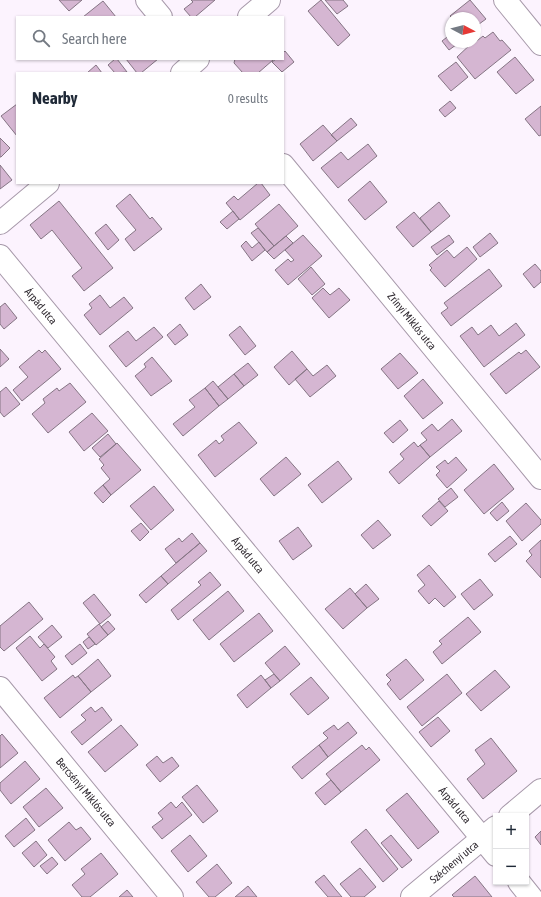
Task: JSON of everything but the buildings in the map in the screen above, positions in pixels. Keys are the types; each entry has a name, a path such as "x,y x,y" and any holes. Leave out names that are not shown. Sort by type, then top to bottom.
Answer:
{"street":[{"path":"147,0 160,16"},
{"path":"250,16 269,0"},
{"path":"505,0 541,44"},
{"name":"Zrínyi Miklós utca","path":"284,165 541,478"},
{"path":"0,223 47,184"},
{"name":"Árpád utca","path":"0,256 492,840"},
{"name":"Bercsényi Miklós utca","path":"0,688 172,897"},
{"path":"514,813 541,790"},
{"name":"Széchenyi utca","path":"412,897 492,840"},
{"path":"521,885 531,897"}]}
